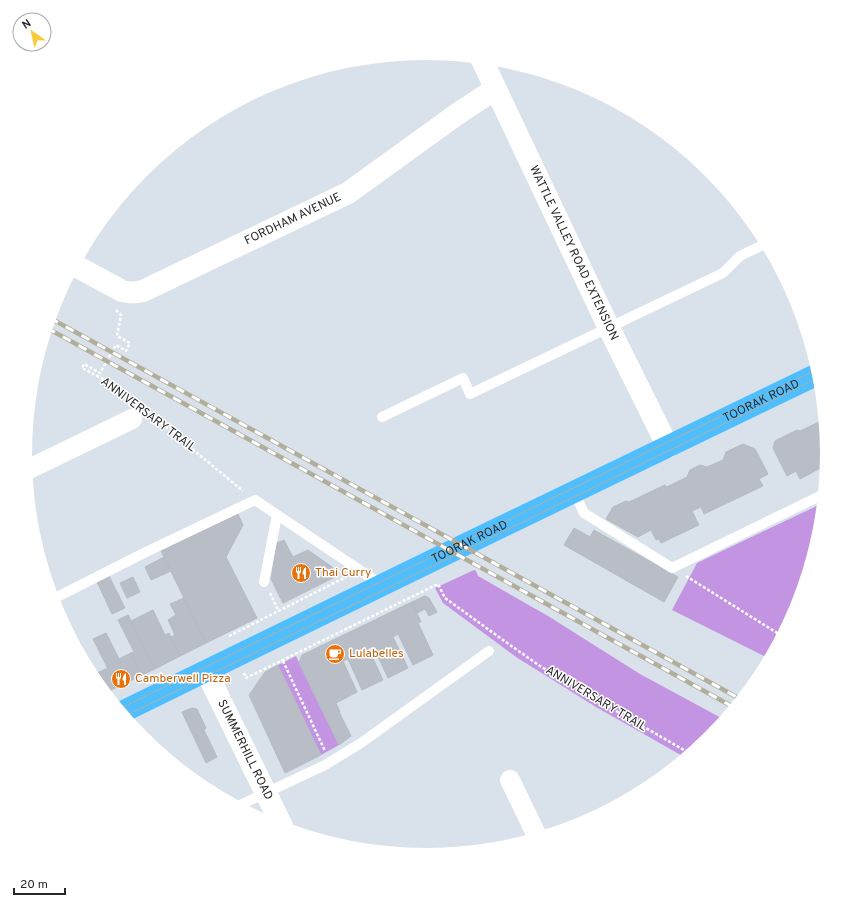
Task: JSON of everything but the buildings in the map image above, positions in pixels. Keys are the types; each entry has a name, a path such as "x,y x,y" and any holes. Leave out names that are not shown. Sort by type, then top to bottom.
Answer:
{"highway":[{"name":"TOORAK ROAD","path":"127,710 813,376"}],"street":[{"name":"WATTLE VALLEY ROAD EXTENSION","path":"484,64 608,328 668,447"},
{"name":"FORDHAM AVENUE","path":"79,268 127,293 135,293 152,287 348,193 450,118 496,89"},
{"path":"32,467 136,410"},
{"name":"SUMMERHILL ROAD","path":"206,671 266,793 277,818"},
{"path":"510,780 536,833"}],"lane":[{"path":"382,417 462,378 470,394 723,273 740,256 761,246"},
{"path":"574,492 584,513 672,568 819,497"},
{"path":"59,596 146,552 255,500 383,585"},
{"path":"264,582 277,515"},
{"path":"243,804 330,762 361,743 489,652"}],"path":[{"name":"ANNIVERSARY TRAIL","path":"115,310 121,315 118,336 130,343 126,350 116,345 100,373 84,364 82,368 107,381 136,410 255,500"},
{"path":"672,568 777,633"},
{"path":"264,582 289,630"},
{"name":"ANNIVERSARY TRAIL","path":"503,640 540,666 686,751"},
{"path":"283,661 330,762"}],"shaded area":[{"path":"818,505 808,556 800,581 791,605 765,656 672,610 697,563"},
{"path":"474,570 478,576 548,616 640,674 720,717 681,755 596,707 516,657 443,603 435,588"},
{"path":"296,656 339,745 321,755 278,665"}],"tram line":[{"path":"124,707 812,372"},
{"path":"130,714 814,380"}],"railway":[{"path":"55,321 737,697"},
{"path":"52,331 730,705"}],"place":[{"name":"Thai Curry","path":"301,573"},
{"name":"Lulabelles","path":"335,654"},
{"name":"Camberwell Pizza","path":"121,679"}]}
